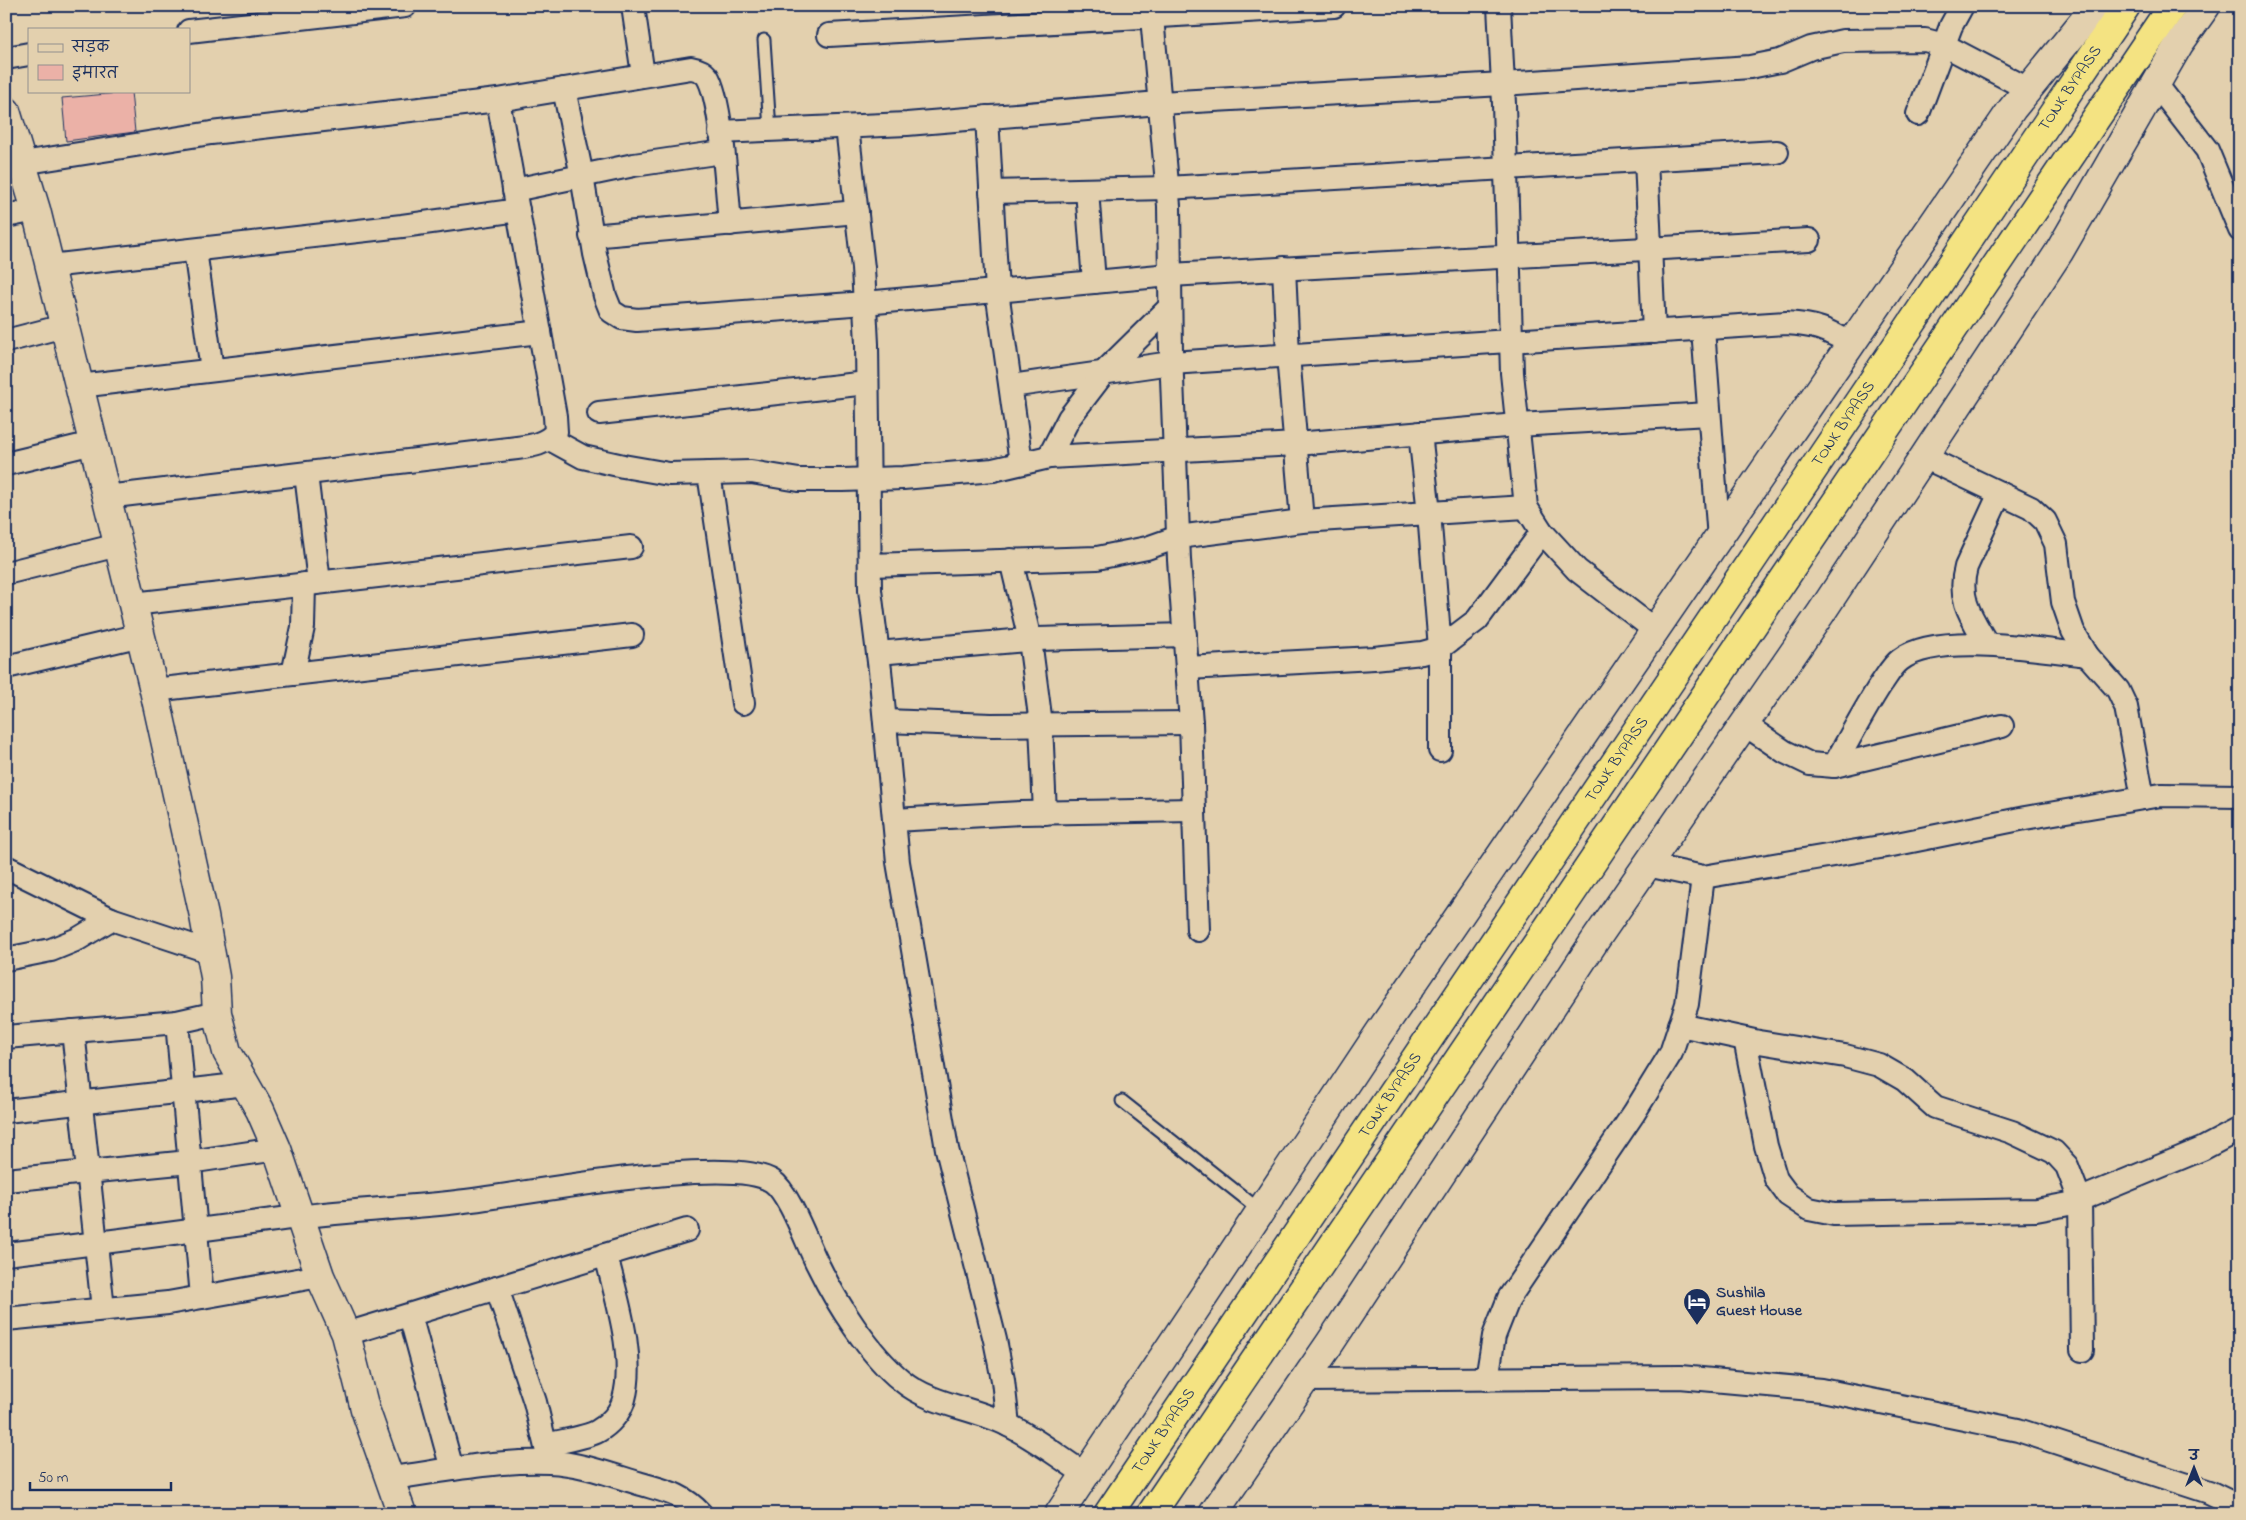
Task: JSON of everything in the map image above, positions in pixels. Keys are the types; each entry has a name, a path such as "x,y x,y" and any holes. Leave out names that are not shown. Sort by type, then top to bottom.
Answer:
{"highway":[{"name":"TONK BYPASS","path":"1108,1514 2126,6"},
{"path":"1151,1514 2172,6"}],"street":[{"path":"190,31 405,6"},
{"path":"633,6 643,75"},
{"path":"829,34 1152,11 1334,6"},
{"path":"1499,6 1511,341 1517,425 1526,507 1542,532 1577,570 1656,631"},
{"path":"1918,114 1944,44 1962,6"},
{"path":"1059,1514 1379,1033 2012,109 2096,6"},
{"path":"1213,1514 1305,1380 1590,947 1744,724 2060,252 2179,44 2206,6"},
{"path":"1152,11 1167,188 1171,363 1178,537 1191,723 1198,930"},
{"path":"50,266 402,226 516,200 582,176 634,165 770,130 847,127 1159,103 1503,84 1750,67 1780,61 1810,48 1843,41 1925,40 1944,44 2028,90"},
{"path":"6,58 28,54"},
{"path":"22,163 211,132 498,100 691,68 700,70 707,76 713,94 721,142 730,224"},
{"path":"2156,84 2207,150 2240,230"},
{"path":"564,89 605,296 611,311 622,318 636,320 865,303 1170,275 1808,240"},
{"path":"106,497 517,448 550,439 556,432 555,416 498,100"},
{"path":"6,111 36,210 154,690 211,952 215,976 217,1013 227,1052 260,1110 276,1148 320,1276 346,1334 365,1409 391,1478 402,1514"},
{"path":"987,117 997,291 1021,463"},
{"path":"847,127 865,303 868,383 870,590 878,653 898,862 947,1149 1003,1380 1008,1425"},
{"path":"991,192 1167,188 1777,152"},
{"path":"1646,160 1654,332"},
{"path":"1088,190 1094,282"},
{"path":"6,216 36,210"},
{"path":"592,236 857,212"},
{"path":"195,250 212,370"},
{"path":"1284,268 1288,355 1302,521"},
{"path":"1049,457 1069,418 1105,371 1170,307"},
{"path":"1011,386 1171,363 1786,323 1811,324 1852,344"},
{"path":"6,341 64,326"},
{"path":"1703,329 1719,539"},
{"path":"79,386 540,332"},
{"path":"599,413 868,383"},
{"path":"550,439 583,456 623,466 669,474 751,472 799,480 869,479 993,470 1049,457 1296,444 1517,425 1709,414"},
{"path":"1420,433 1429,513 1440,648 1440,750"},
{"path":"6,464 93,442"},
{"path":"1924,457 2031,508 2045,521 2056,544 2063,602 2073,631 2086,655 2118,690 2126,706 2143,798"},
{"path":"709,473 743,702"},
{"path":"293,674 311,583 306,474"},
{"path":"1987,644 1966,606 1963,579 1966,567 2000,493"},
{"path":"870,566 1097,558 1148,548 1178,537 1302,521 1526,507"},
{"path":"1187,668 1374,658 1422,654 1440,648 1477,620 1542,532"},
{"path":"6,573 118,545"},
{"path":"133,604 632,547"},
{"path":"1011,560 1030,640 1041,724 1045,813"},
{"path":"6,667 141,635"},
{"path":"154,690 632,635"},
{"path":"878,653 1030,640 1185,635"},
{"path":"1834,766 1869,702 1892,667 1910,654 1946,644 1987,644 2086,655"},
{"path":"885,721 991,725 1191,723"},
{"path":"1744,724 1785,752 1810,764 1834,766 2002,726"},
{"path":"1647,865 1704,877 1892,845 2025,818 2161,795 2240,796"},
{"path":"894,820 1045,813 1194,810"},
{"path":"6,867 111,919 211,952"},
{"path":"1487,1379 1494,1336 1508,1298 1634,1113 1671,1053 1687,1004 1704,877"},
{"path":"6,959 51,950 78,939 111,919"},
{"path":"6,1037 177,1022 217,1013"},
{"path":"177,1022 202,1297"},
{"path":"1680,1025 1745,1039 1845,1056 1879,1065 1905,1080 1935,1107 2012,1132 2054,1152 2067,1166 2080,1200 2082,1350"},
{"path":"73,1031 103,1309"},
{"path":"1745,1039 1766,1146 1776,1179 1788,1195 1809,1209 1834,1214 2036,1210 2069,1204 2202,1149 2240,1130"},
{"path":"6,1111 246,1084"},
{"path":"6,1180 189,1162 276,1148"},
{"path":"6,1254 300,1217 460,1202 644,1177 712,1171 748,1174 772,1181 785,1195 820,1270 858,1332 902,1381 938,1402 966,1409 1008,1425 1086,1474"},
{"path":"346,1334 687,1230"},
{"path":"391,1478 548,1453 597,1432 616,1416 624,1400 628,1365 621,1322 606,1255"},
{"path":"6,1319 168,1303 320,1276"},
{"path":"497,1288 535,1402 548,1453"},
{"path":"410,1315 452,1469"},
{"path":"1305,1380 1680,1377 1822,1390 2018,1430 2209,1492 2240,1507"},
{"path":"548,1453 581,1466 667,1492 689,1501 701,1514"}],"lane":[{"path":"764,40 770,130"},
{"path":"1122,1101 1261,1211"}],"building":[{"path":"131,92 135,132 66,141 62,98"}],"place":[{"name":"Sushila Guest House","path":"1697,1326"}]}
